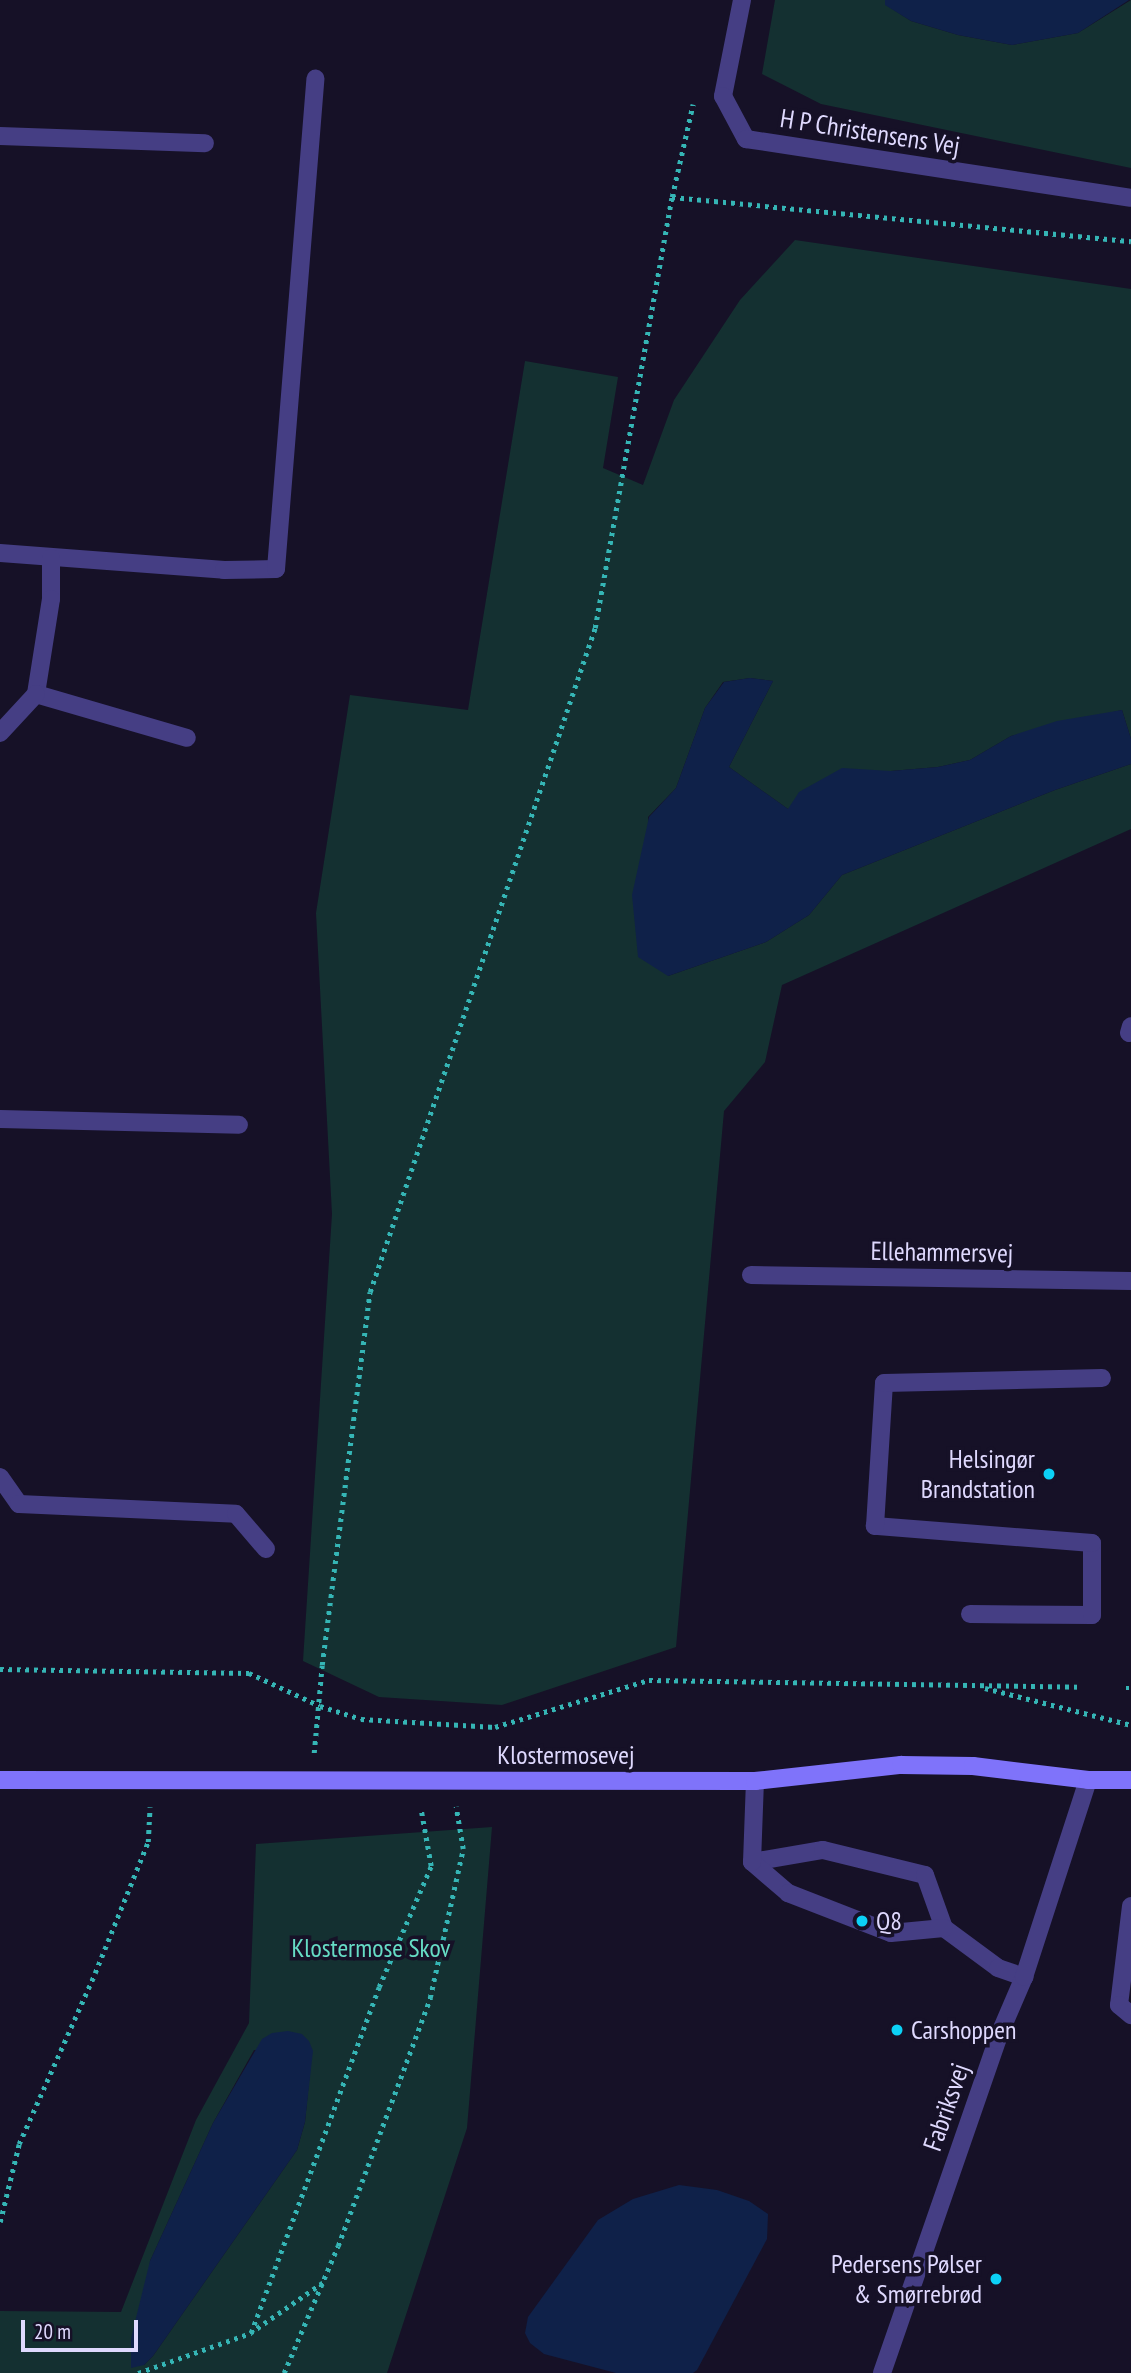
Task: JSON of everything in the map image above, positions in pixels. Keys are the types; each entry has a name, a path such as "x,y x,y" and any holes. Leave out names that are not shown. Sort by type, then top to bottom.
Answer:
{"main road":[{"name":"Klostermosevej","path":"0,1780 755,1781 901,1765 973,1766 1088,1780 1131,1780"}],"street":[{"name":"H P Christensens Vej","path":"742,0 723,96 746,139 1131,198"},
{"path":"0,553 224,570 276,569 315,79"},
{"path":"0,136 205,143"},
{"path":"0,733 36,694 51,599 51,558"},
{"path":"36,694 187,738"},
{"path":"0,1119 239,1125"},
{"name":"Ellehammersvej","path":"751,1275 1131,1281"},
{"path":"970,1614 1092,1615 1093,1543 875,1526 884,1383 1102,1378"},
{"path":"0,1477 19,1504 236,1514 266,1549"},
{"name":"Fabriksvej","path":"882,2373 997,2040 1024,1977 1088,1780"},
{"path":"752,1862 755,1781"},
{"path":"752,1862 823,1850 925,1875 944,1928 998,1968 1024,1977"},
{"path":"752,1862 788,1893 891,1933 944,1928"},
{"path":"1131,1906 1119,2005 1131,2015"}],"path":[{"path":"311,1782 322,1665 370,1293 595,628 672,197 1131,241"},
{"name":"Klostermosevej","path":"0,1669 249,1673 320,1706 361,1719 495,1727 649,1680 1082,1687"},
{"path":"974,1685 1131,1725"},
{"path":"284,2373 323,2283 430,1998 463,1849 452,1781"},
{"path":"0,2222 19,2144 95,1973 148,1842 151,1782"},
{"path":"251,2333 379,1987 431,1866 416,1782"},
{"path":"138,2373 251,2333 323,2283"}],"green space":[{"path":"775,0 885,0 886,5 911,21 958,35 1012,45 1078,33 1131,0 1131,168 821,104 762,74"},
{"path":"795,240 1131,289 1131,739 1122,710 1011,736 970,760 938,767 891,771 788,809 729,767 773,681 750,678 723,682 705,708 676,788 648,817 668,976 766,942 809,915 842,875 1055,790 1131,764 1131,829 782,985 765,1062 724,1111 676,1647 502,1705 379,1697 303,1661 332,1214 316,913 350,695 468,710 525,361 618,377 603,468 643,485 674,400 740,300"},
{"name":"Klostermose Skov","path":"492,1827 467,2128 387,2373 0,2373 0,2311 121,2312 196,2120 249,2023 256,1844","holes":["254,2050 312,2051 305,2122 297,2150 153,2356 144,2365 150,2261 213,2123"]}],"water":[{"path":"885,0 1129,0 1078,33 1012,45 958,35 911,21 885,5"},
{"path":"750,678 773,681 729,767 788,809 799,792 842,768 891,771 938,767 970,760 1011,736 1057,721 1122,710 1131,739 1131,764 1055,790 842,875 809,915 766,942 668,976 638,957 632,895 649,817 676,788 705,708 724,682"},
{"path":"288,2031 302,2034 313,2051 305,2122 297,2150 153,2356 144,2365 131,2368 131,2338 150,2261 213,2123 262,2039 272,2033"},
{"path":"679,2185 717,2190 749,2201 768,2214 767,2239 697,2370 693,2373 616,2373 544,2354 530,2343 525,2333 528,2317 598,2220 633,2199"}],"place":[{"name":"Helsingør Brandstation","path":"1049,1474"},
{"name":"Q8","path":"862,1921"},
{"name":"Carshoppen","path":"897,2030"},
{"name":"Pedersens Pølser & Smørrebrød","path":"996,2279"}]}
